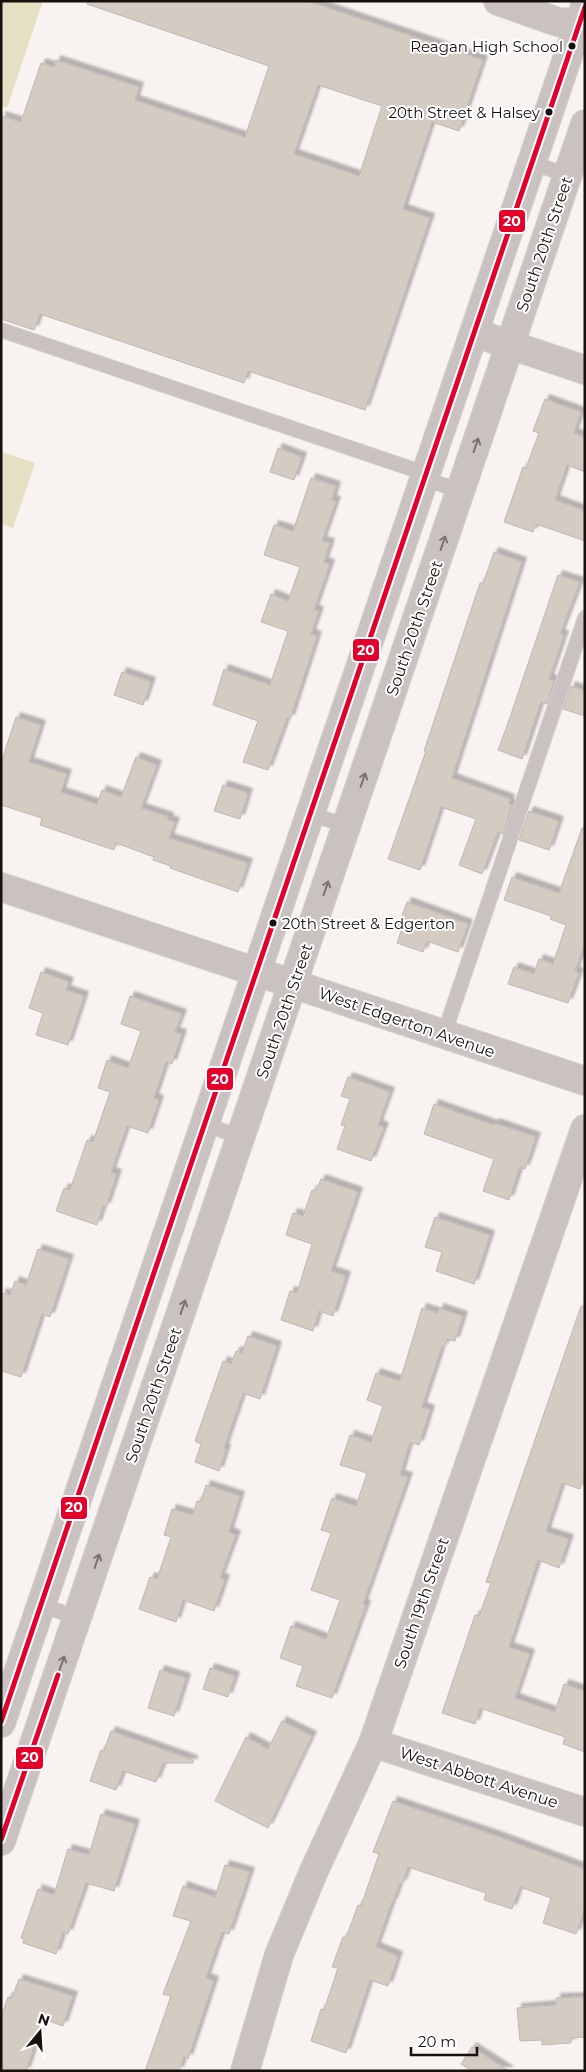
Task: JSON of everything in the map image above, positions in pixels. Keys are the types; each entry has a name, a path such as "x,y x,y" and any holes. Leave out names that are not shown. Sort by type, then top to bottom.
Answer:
{"street":[{"path":"498,1 558,22 583,17"},
{"path":"1,1723 583,17"},
{"name":"South 20th Street","path":"1,1841 585,124"},
{"path":"475,333 585,370"},
{"name":"West Edgerton Avenue","path":"1,887 585,1081"},
{"name":"South 19th Street","path":"245,2071 278,1955 313,1873 373,1743 585,1129"},
{"name":"West Abbott Avenue","path":"373,1743 585,1812"}],"lane":[{"path":"532,163 567,175"},
{"path":"1,330 426,476 461,491"},
{"path":"444,1034 585,618"},
{"path":"311,814 347,826"},
{"path":"206,1125 241,1137"},
{"path":"42,1605 78,1618"}],"shaded area":[{"path":"1,1 43,1 7,108 1,106"},
{"path":"2,452 35,463 13,528 1,524"}],"building":[{"path":"88,1 308,1 483,60 459,131 432,122 403,209 430,218 365,410 248,371 244,383 40,314 34,330 1,319 1,116 21,122 41,63 54,67 56,60 139,87 135,100 245,137 269,66 87,4","holes":["318,85 382,106 359,176 294,154"]},
{"path":"545,399 581,412 574,433 585,437 585,472 567,465 555,500 585,511 585,541 536,524 533,532 504,522 523,467 526,468 539,433 533,431"},
{"path":"278,448 302,457 294,480 270,472"},
{"path":"311,478 336,486 332,500 336,501 322,541 330,543 324,562 330,564 314,610 319,611 311,634 317,636 290,719 287,718 268,770 243,762 258,721 213,705 224,669 270,685 288,631 261,622 271,594 288,601 300,567 264,555 274,525 293,531"},
{"path":"494,552 522,562 452,778 510,799 509,804 512,805 503,834 498,832 482,874 459,865 476,819 441,807 420,870 388,859 426,751 424,751 480,583 483,584"},
{"path":"558,575 580,582 560,634 564,635 549,679 554,681 547,704 541,702 522,759 498,750"},
{"path":"122,672 151,682 143,705 114,695"},
{"path":"571,686 585,691 585,716 563,709"},
{"path":"16,717 41,725 29,762 67,774 61,792 97,804 102,790 121,797 136,757 157,765 141,808 169,817 168,820 175,822 169,838 248,863 238,892 170,868 171,866 153,860 154,857 116,843 114,850 40,825 42,818 1,805 1,763"},
{"path":"223,785 248,793 240,819 214,811"},
{"path":"529,811 559,821 549,850 519,840"},
{"path":"582,828 585,828 585,943 575,971 579,973 568,1003 508,984 514,967 534,974 539,959 553,964 566,925 550,919 551,916 504,900 512,877 559,893"},
{"path":"407,902 468,924 458,952 427,941 423,952 397,943 402,928 398,927"},
{"path":"41,972 69,982 66,990 84,996 68,1045 36,1035 43,1013 29,1008"},
{"path":"130,996 182,1014 175,1032 182,1034 172,1064 166,1062 154,1098 159,1100 148,1133 127,1126 111,1172 117,1174 106,1207 103,1206 97,1225 56,1211 64,1188 70,1190 87,1140 93,1142 110,1092 98,1088 107,1060 128,1068 141,1031 121,1024"},
{"path":"348,1077 390,1092 378,1125 384,1127 371,1161 337,1149 345,1126 341,1125 350,1099 341,1096"},
{"path":"434,1104 494,1125 495,1123 536,1137 525,1169 520,1167 509,1200 483,1191 494,1159 424,1134"},
{"path":"321,1179 358,1192 331,1271 346,1276 333,1316 319,1311 313,1331 281,1320 290,1291 297,1293 312,1244 286,1235 293,1213 303,1216 312,1190 316,1191"},
{"path":"435,1217 490,1235 474,1284 436,1271 442,1252 425,1247"},
{"path":"38,1249 69,1259 50,1317 42,1314 21,1377 1,1371 1,1293 10,1295 15,1281 26,1285"},
{"path":"581,1306 585,1307 585,1475 580,1489 562,1483 546,1532 569,1539 559,1568 538,1560 509,1647 530,1654 515,1698 555,1712 564,1684 585,1691 585,1752 563,1744 565,1737 480,1708 475,1724 442,1713 475,1615 479,1616 491,1583 486,1582"},
{"path":"422,1308 438,1313 439,1308 463,1316 455,1341 447,1339 444,1347 442,1346 422,1407 430,1410 419,1445 410,1442 400,1475 408,1477 363,1604 366,1605 332,1698 296,1686 303,1666 280,1658 291,1626 326,1639 340,1600 311,1590 331,1533 321,1530 332,1498 356,1506 367,1473 340,1465 350,1435 371,1442 383,1406 367,1400 376,1373 400,1381"},
{"path":"248,1336 277,1346 260,1399 243,1393 224,1448 226,1449 219,1471 195,1462 201,1444 195,1441 223,1361 231,1364 236,1351 242,1353"},
{"path":"206,1485 240,1496 229,1532 236,1535 220,1578 225,1579 214,1611 183,1600 176,1622 139,1609 150,1577 157,1579 171,1537 164,1535 172,1509 193,1515 197,1501 201,1502"},
{"path":"210,1668 235,1676 228,1697 203,1689"},
{"path":"160,1670 186,1678 174,1716 148,1708"},
{"path":"282,1721 312,1736 268,1828 215,1801 246,1737 268,1749"},
{"path":"111,1731 193,1760 193,1763 163,1763 156,1782 123,1771 116,1790 90,1781 101,1750 104,1751"},
{"path":"393,1801 494,1835 585,1869 585,1908 576,1934 543,1923 551,1898 520,1887 512,1909 484,1900 486,1893 408,1867 402,1884 400,1883 392,1902 376,1947 398,1956 388,1986 370,1980 346,2053 311,2041 321,2009 324,2010 338,1968 332,1967 343,1937 346,1938 358,1905 361,1906 379,1854 373,1852"},
{"path":"101,1814 135,1824 114,1891 86,1883 68,1934 63,1932 56,1954 23,1943 24,1939 21,1938 38,1889 54,1895 68,1849 89,1855"},
{"path":"225,1865 250,1872 229,1934 222,1932 206,1978 214,1981 188,2059 184,2057 179,2071 145,2071 171,1996 163,1994 191,1921 173,1916 183,1886 215,1897"},
{"path":"19,1979 73,1996 63,2026 43,2019 26,2071 1,2071 1,2017 8,1997 12,1998"},
{"path":"585,1997 585,2037 571,2038 571,2043 542,2045 542,2040 520,2041 517,2008 556,2005 556,1998"},
{"path":"472,2047 509,2071 472,2071 461,2064"}],"transit line":[{"name":"20","path":"1,1722 585,7"},
{"name":"20","path":"1,1840 58,1675"}],"place":[{"name":"Reagan High School","path":"572,46"},
{"name":"20th Street & Halsey","path":"549,112"},
{"name":"20th Street & Edgerton","path":"273,923"}]}
